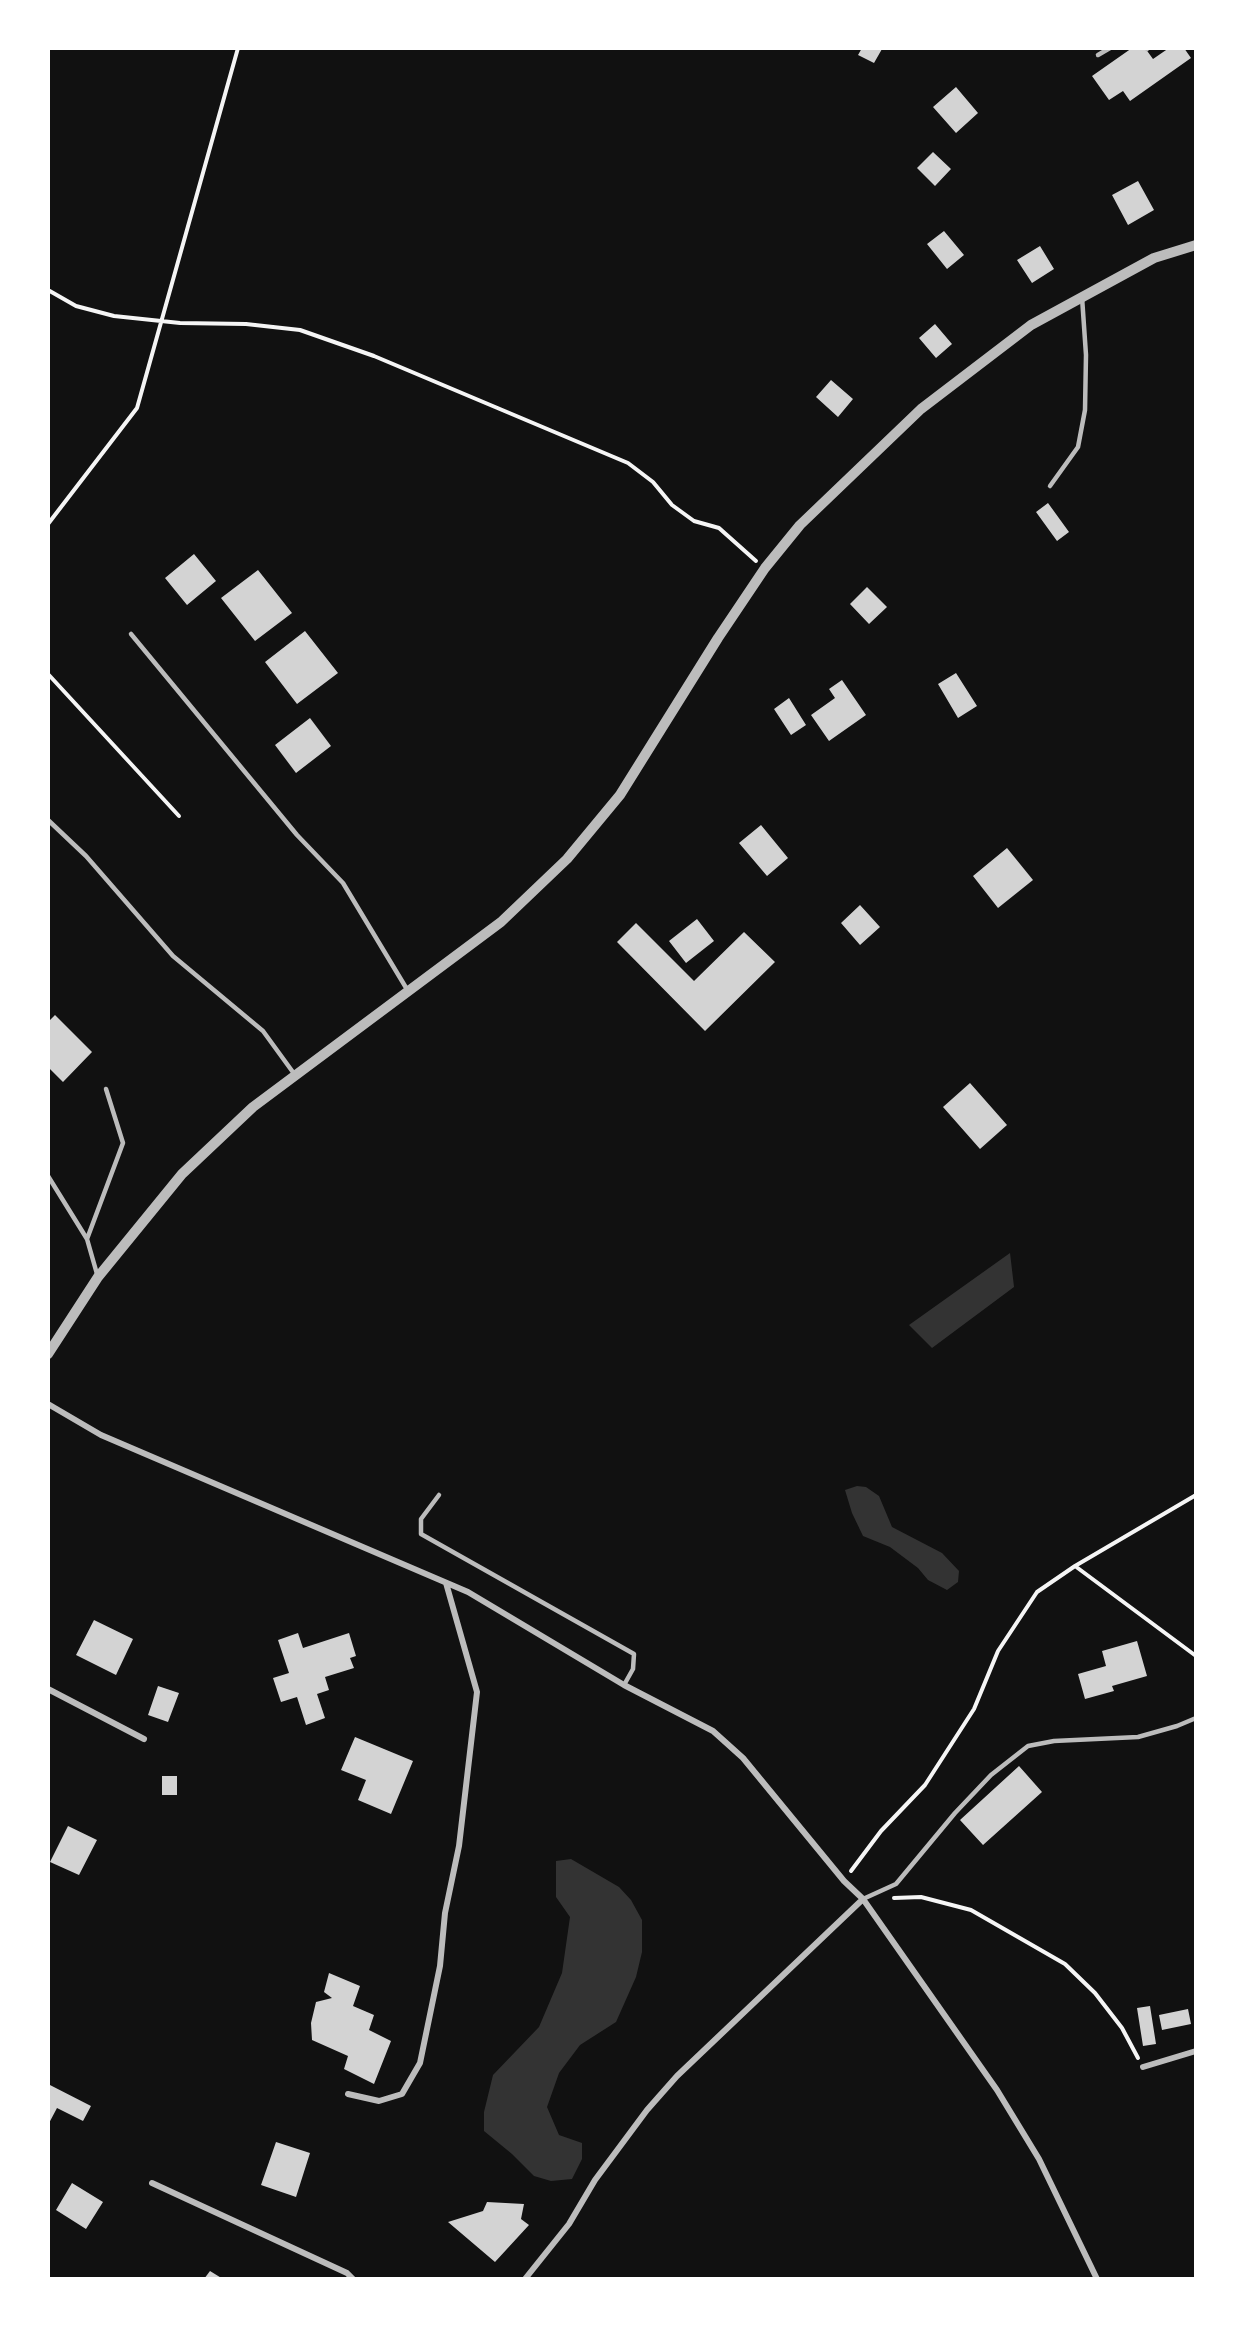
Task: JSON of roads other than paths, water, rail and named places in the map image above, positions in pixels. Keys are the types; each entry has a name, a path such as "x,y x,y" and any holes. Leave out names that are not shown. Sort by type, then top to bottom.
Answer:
{"street":[{"path":"48,1354 98,1277 182,1174 253,1107 501,922 567,859 620,795 718,638 765,568 800,525 921,410 1031,325 1154,258 1196,245"},
{"path":"48,1404 100,1434 468,1592 624,1685 713,1731 743,1758 844,1881 863,1899 997,2090 1040,2159 1097,2279"},
{"path":"348,2094 380,2101 402,2094 420,2063 440,1966 445,1912 459,1846 477,1692 446,1583"},
{"path":"48,1689 144,1739"},
{"path":"525,2279 569,2224 595,2180 654,2101 677,2076 863,1899"},
{"path":"1143,2067 1196,2051"},
{"path":"152,2183 347,2273 353,2279"}],"lane":[{"path":"1098,55 1110,48"},
{"path":"1050,486 1078,447 1085,410 1086,355 1082,297"},
{"path":"131,634 297,835 343,883 408,991"},
{"path":"48,820 86,856 173,956 263,1031 295,1075"},
{"path":"87,1239 123,1143 106,1089"},
{"path":"48,1176 87,1239 98,1277"},
{"path":"440,1495 421,1519 421,1534 634,1654 633,1669 624,1685"},
{"path":"863,1899 896,1884 955,1813 991,1775 1028,1746 1054,1741 1138,1737 1196,1718"}]}
